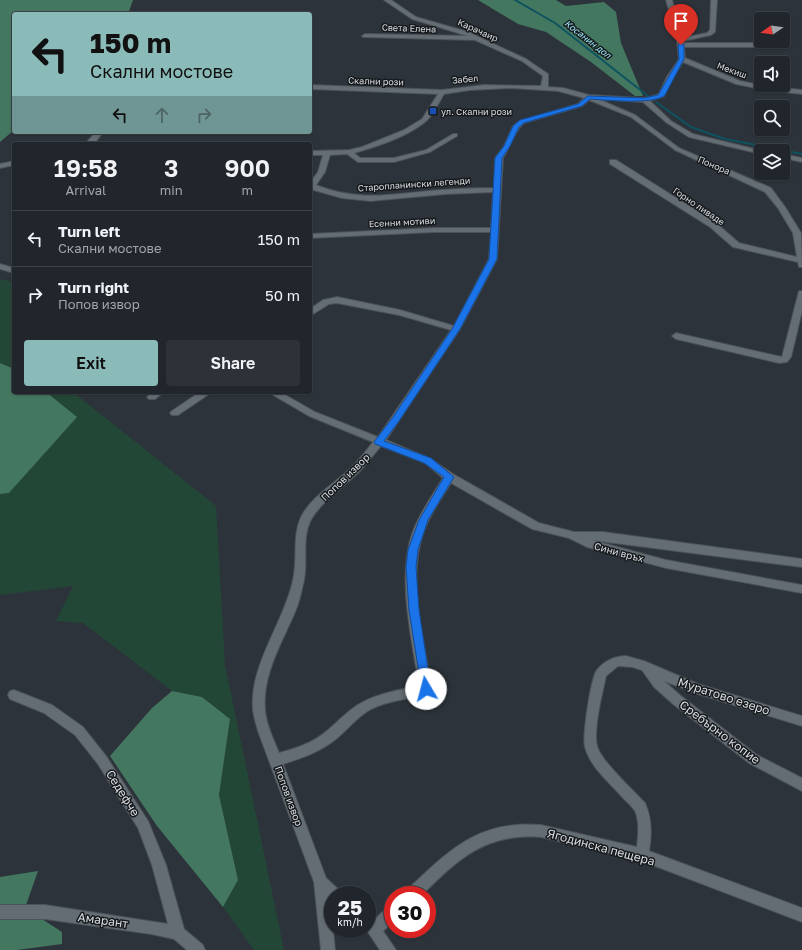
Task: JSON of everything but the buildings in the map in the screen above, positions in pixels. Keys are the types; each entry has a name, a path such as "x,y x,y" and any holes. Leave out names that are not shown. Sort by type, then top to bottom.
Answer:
{"street":[{"name":"Карачаир","path":"387,0 414,18 444,25 524,60 547,77 544,89"},
{"path":"669,0 681,42 682,59"},
{"path":"681,42 709,34 713,31 714,0"},
{"name":"Света Елена","path":"365,36 476,38"},
{"path":"681,42 754,45"},
{"name":"Забел","path":"312,153 327,154 349,152 364,148 417,125 428,114 442,92 475,86 565,91 588,98 655,98 662,95 682,59"},
{"name":"Мекиш","path":"682,59 728,80 755,88 802,92"},
{"name":"Скални рози","path":"312,88 442,92"},
{"name":"Попов извор","path":"325,886 321,882 264,731 259,711 259,697 267,660 292,606 299,579 301,560 300,541 306,518 317,504 356,469 379,442 456,329 493,259 499,158 507,146 516,126 522,122 580,105 588,98"},
{"name":"Понора","path":"588,98 632,116 677,149 768,190 781,207 797,233 802,264"},
{"path":"644,99 669,122 691,136 754,150"},
{"path":"92,142 98,134"},
{"path":"349,152 358,160 394,160 428,151 456,135"},
{"path":"312,186 319,179 325,166 327,154"},
{"path":"790,157 802,160"},
{"name":"Горно ливаде","path":"613,162 713,225 736,246 802,261"},
{"path":"0,166 12,163"},
{"name":"Старопланински легенди","path":"312,187 336,196 356,199 384,198 442,191 496,190"},
{"name":"Есенни мотиви","path":"312,236 434,230 495,230"},
{"path":"0,266 12,270"},
{"path":"676,336 784,360 787,357 802,293"},
{"path":"312,312 326,302 337,300 400,313 456,329"},
{"path":"175,413 205,394"},
{"name":"Сини връх","path":"277,394 312,414 428,461 449,477 536,526 572,535 591,544 666,564 802,589"},
{"path":"276,760 319,744 331,737 345,721 358,710 369,704 426,689 414,610 411,567 413,550 424,520 449,477"},
{"path":"572,535 603,536 802,563"},
{"name":"Муратово езеро","path":"642,856 644,821 640,807 598,761 591,747 590,739 600,674 609,665 626,661 683,684 802,721"},
{"name":"Сребърно копие","path":"646,668 658,683 677,700 753,759 802,786"},
{"name":"Седефче","path":"14,695 48,709 79,731 102,760 143,825 159,865 178,933"},
{"name":"Ягодинска пещера","path":"421,886 452,857 485,838 516,830 541,831 642,856 802,915"},
{"path":"321,882 328,950"},
{"name":"Амарант","path":"0,912 45,912 151,927 178,933 198,950"},
{"path":"376,928 384,921"},
{"path":"376,933 389,950"}],"green space":[{"path":"0,0 133,0 129,12 12,12 12,132 0,142"},
{"path":"478,0 556,0 566,6 604,2 616,12 621,43 643,96 635,96 591,62 546,32 518,24"},
{"path":"0,279 12,282 12,368 0,363"},
{"path":"0,363 12,368 12,394 48,394 77,417 9,493 0,494"},
{"path":"48,394 76,394 216,506 225,665 284,950 254,950 223,907 238,880 219,795 230,719 202,697 172,691 83,623 56,621 73,586 0,595 0,494 9,493 76,417"},
{"path":"172,691 202,697 230,719 219,795 238,880 223,907 157,826 110,756 152,708"},
{"path":"38,871 25,908 62,932 62,944 17,950 0,950 0,877"}],"waterway":[{"name":"Косанин дол","path":"515,0 555,23 648,96"},
{"name":"Косанин дол","path":"656,102 691,127 725,139 802,154"}],"place":[{"name":"ул. Скални рози","path":"433,111"}],"route":[{"path":"426,689 414,610 411,567 417,535 449,477 428,461 379,442 456,329 493,259 499,158 507,146 516,126 522,122 583,104 588,98 604,97 644,99 660,97 670,77 682,59 681,45"}]}
